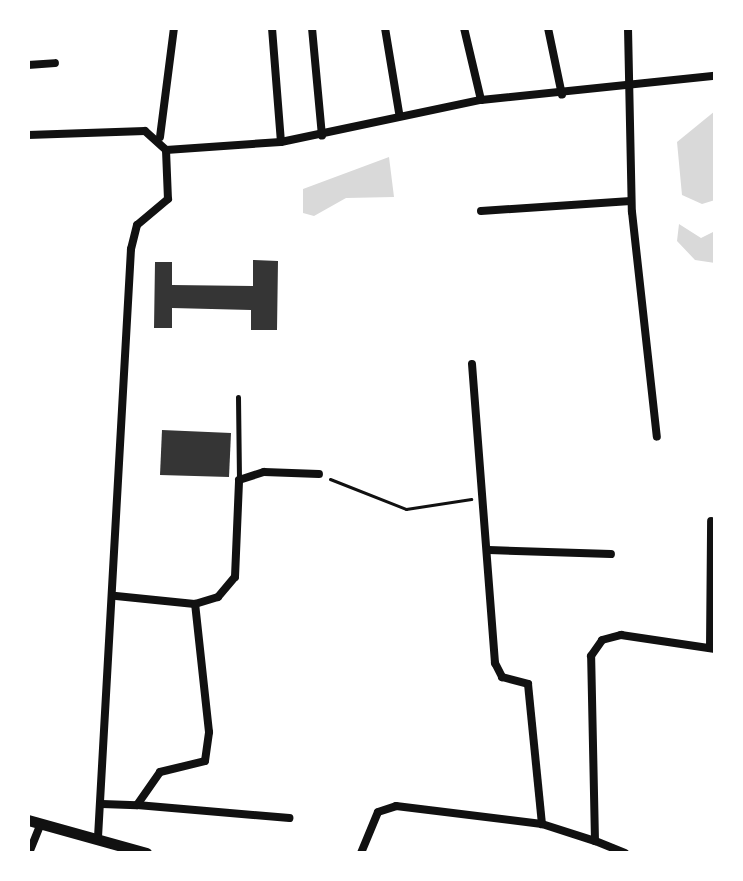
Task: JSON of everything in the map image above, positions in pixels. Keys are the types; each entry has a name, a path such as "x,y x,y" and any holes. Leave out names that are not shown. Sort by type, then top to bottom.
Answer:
{"street":[{"path":"98,837 116,596 131,249 137,225 165,206 166,150 160,137 174,28"},
{"path":"272,28 281,142"},
{"path":"312,28 322,136"},
{"path":"385,28 399,113"},
{"path":"464,28 481,100"},
{"path":"548,28 562,95"},
{"path":"628,28 625,82 631,201 657,437"},
{"path":"28,65 55,63"},
{"path":"166,150 322,136 399,113 481,100 562,95 625,82 715,76"},
{"path":"28,135 145,131 160,137"},
{"path":"481,211 631,201"},
{"path":"472,364 480,498 489,550 495,663 502,677 528,684 542,824"},
{"path":"116,596 195,604 229,590 235,577 239,480 264,472 319,474"},
{"path":"595,841 591,656 602,640 621,635 712,648 711,521"},
{"path":"489,550 611,554"},
{"path":"137,805 160,772 205,761 209,732 195,604"},
{"path":"102,804 289,818"},
{"path":"361,853 378,812 396,806 542,824 625,853"},
{"path":"28,820 98,837 146,853"},
{"path":"29,853 41,823"}],"lane":[{"path":"238,397 239,480"}],"path":[{"path":"319,474 406,509 480,498"}],"shaded area":[{"path":"715,111 715,200 702,204 682,195 677,142"},
{"path":"389,157 394,197 346,198 314,216 303,213 303,189"},
{"path":"679,224 701,238 715,231 715,263 695,260 677,241"}],"building":[{"path":"253,260 278,261 277,330 251,330 251,310 172,308 172,328 154,328 155,262 172,262 172,285 253,286"},
{"path":"162,430 231,433 229,477 160,475"}]}
